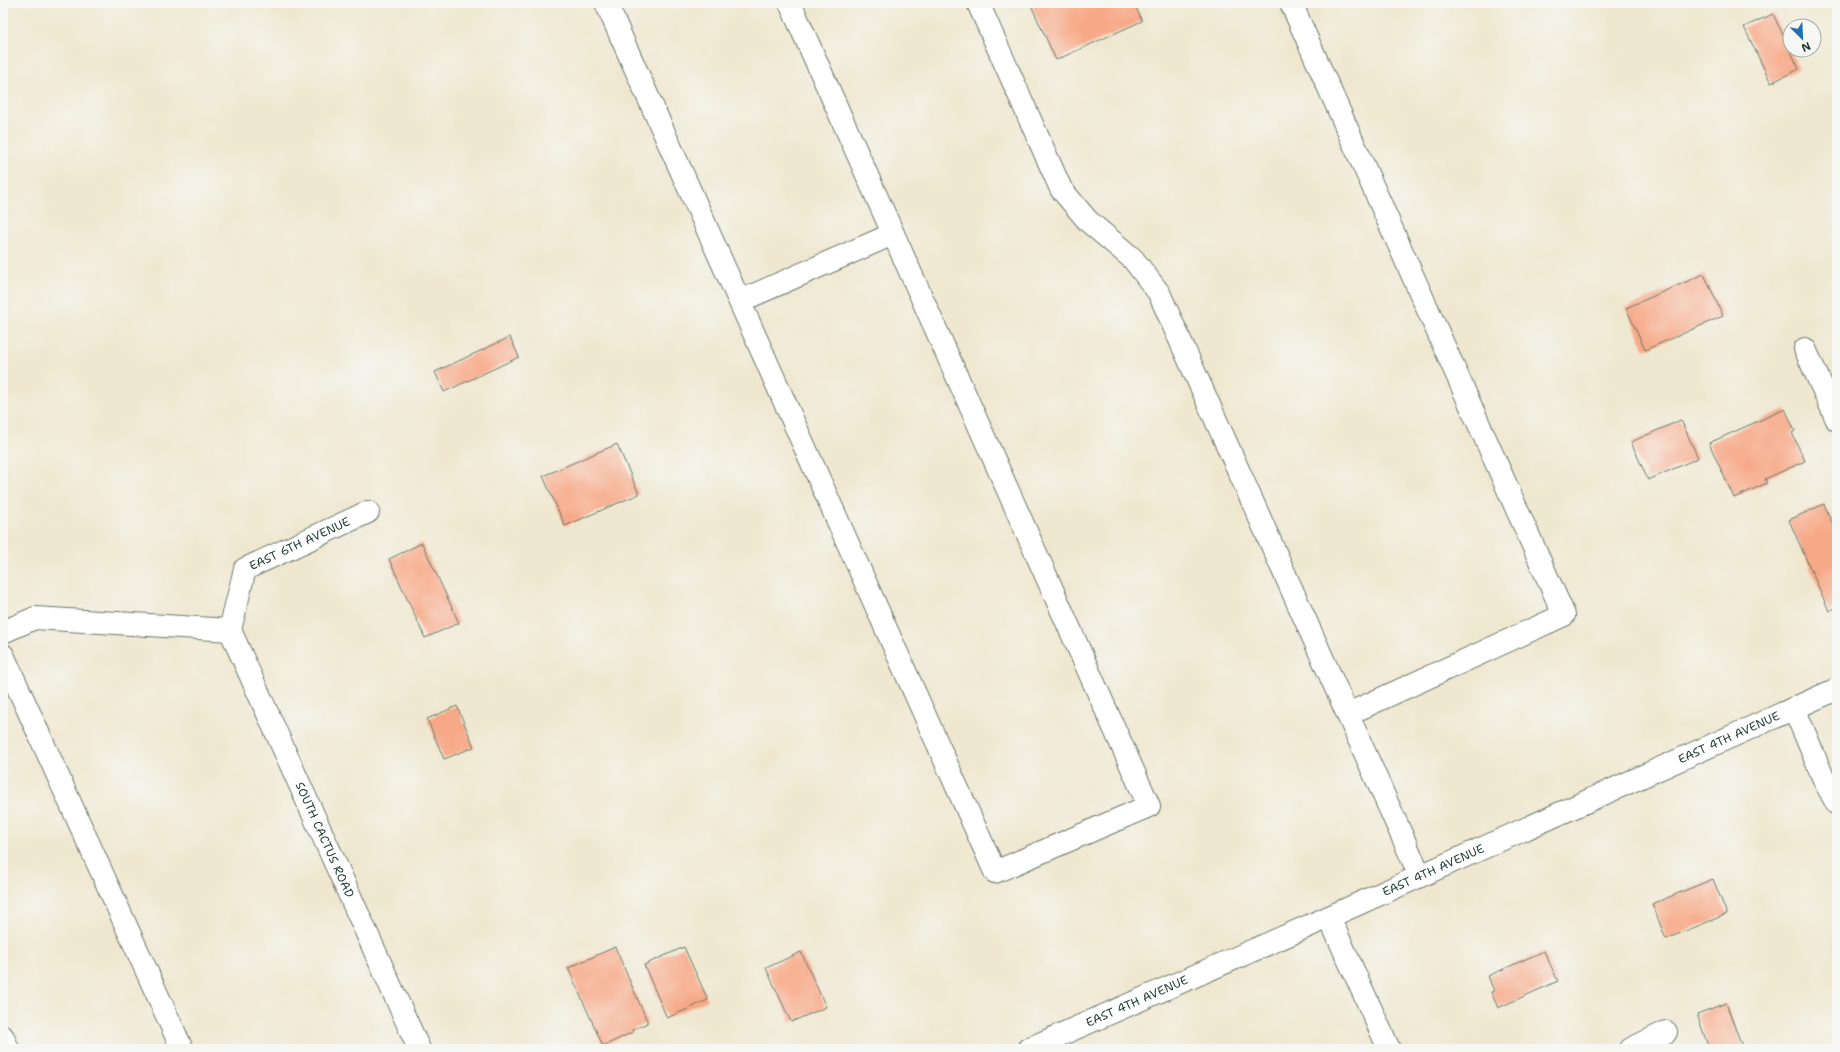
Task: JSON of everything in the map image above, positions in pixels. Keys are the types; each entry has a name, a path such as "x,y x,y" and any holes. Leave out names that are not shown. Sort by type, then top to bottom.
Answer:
{"street":[{"path":"606,3 995,872 1149,806 790,3"},
{"path":"978,3 1061,189 1088,221 1133,259 1159,293 1420,876"},
{"path":"1291,3 1564,615 1348,714"},
{"path":"740,301 893,234"},
{"path":"1805,349 1837,420"},
{"name":"EAST 6TH AVENUE","path":"230,630 245,569 368,512"},
{"path":"3,632 35,618 230,630"},
{"name":"SOUTH CACTUS ROAD","path":"230,630 419,1049"},
{"path":"3,655 182,1049"},
{"name":"EAST 4TH AVENUE","path":"1028,1049 1329,917 1837,689"},
{"path":"1794,708 1825,782 1837,804"},
{"path":"1329,917 1389,1049"},
{"path":"1631,1049 1666,1032"},
{"path":"3,1037 8,1049"}],"building":[{"path":"1030,3 1134,3 1142,21 1056,60"},
{"path":"1773,14 1782,33 1782,58 1794,58 1799,69 1771,83 1744,27"},
{"path":"1704,274 1723,316 1645,350 1626,308"},
{"path":"510,337 519,357 444,392 435,372"},
{"path":"1785,409 1795,431 1792,433 1805,461 1765,479 1767,483 1734,498 1709,443"},
{"path":"1681,420 1698,458 1648,480 1631,442"},
{"path":"617,444 639,494 565,526 543,476"},
{"path":"1824,504 1837,534 1837,607 1829,611 1789,520"},
{"path":"422,543 459,623 425,638 389,559"},
{"path":"457,706 474,747 444,759 427,719"},
{"path":"1713,879 1727,914 1666,939 1652,904"},
{"path":"615,947 648,1023 603,1046 568,968"},
{"path":"684,947 708,1000 667,1018 644,965"},
{"path":"1544,951 1558,981 1498,1008 1491,992 1494,991 1488,976"},
{"path":"801,952 826,1007 791,1022 766,968"},
{"path":"1726,1003 1743,1049 1709,1049 1697,1014"}]}
